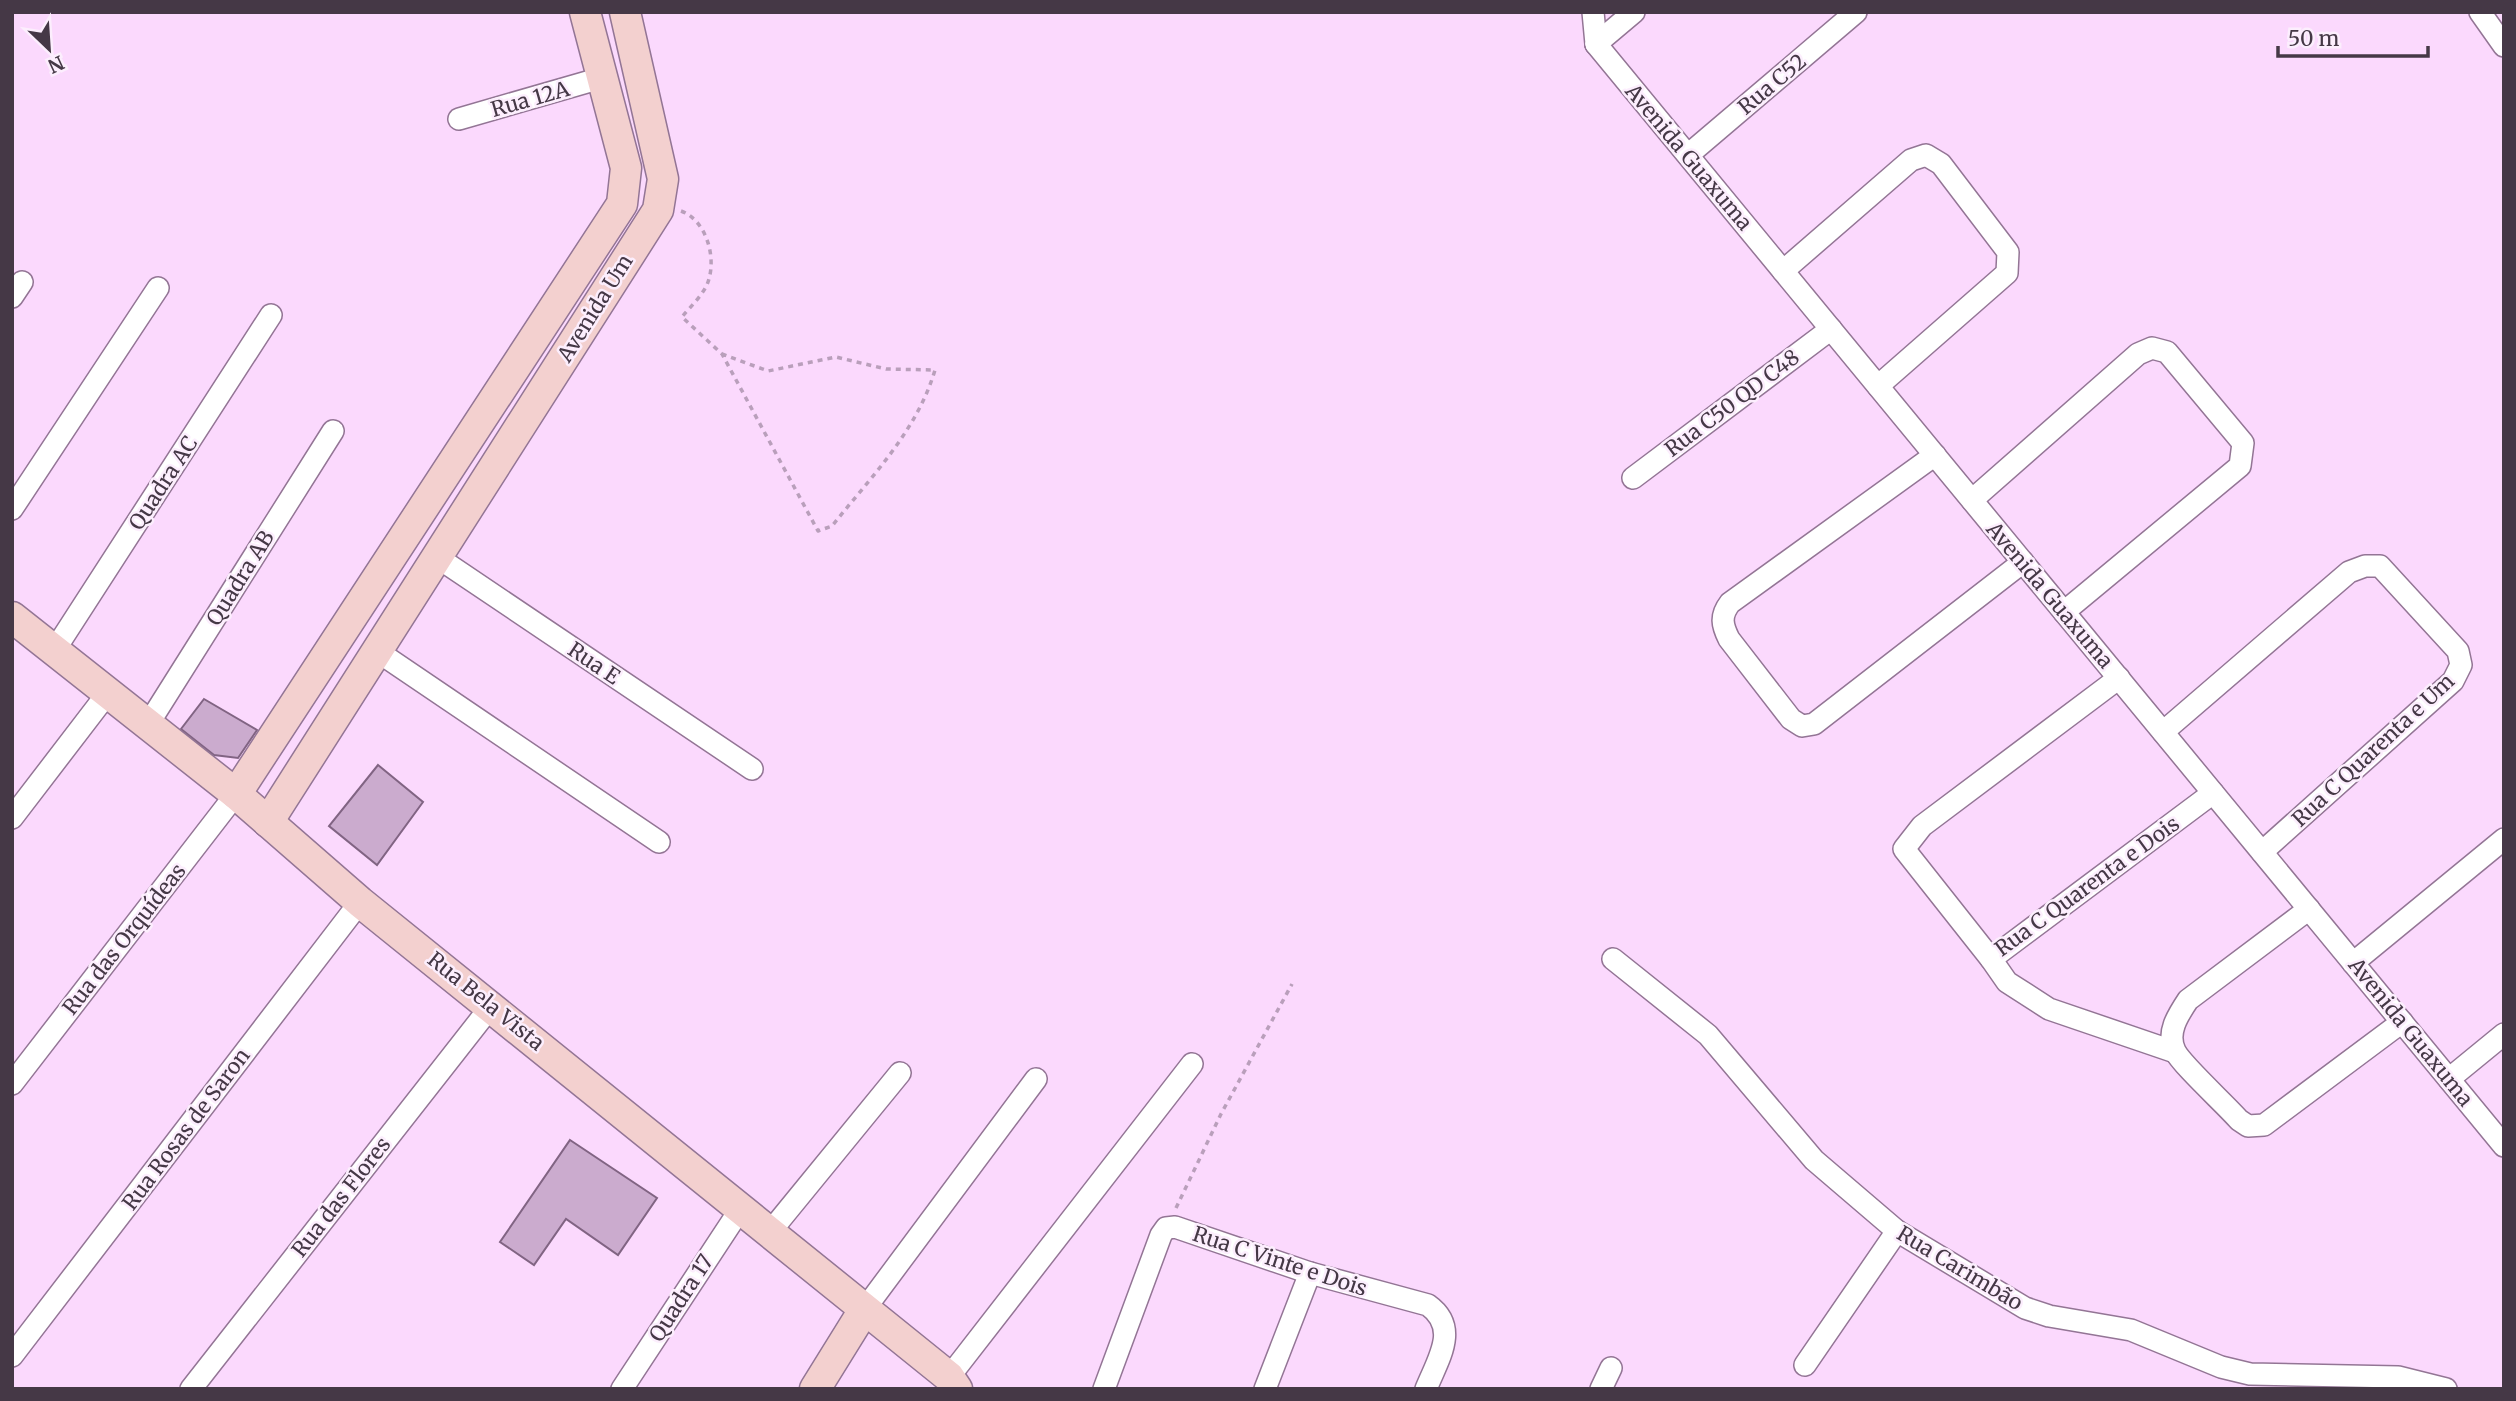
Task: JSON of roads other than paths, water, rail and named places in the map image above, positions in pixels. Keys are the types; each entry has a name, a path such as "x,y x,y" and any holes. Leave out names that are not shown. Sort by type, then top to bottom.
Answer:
{"street":[{"name":"Avenida Um","path":"236,794 622,204 626,168 585,12"},
{"name":"Avenida Um","path":"268,822 657,210 663,179 625,12"},
{"path":"1593,12 1596,44"},
{"path":"1596,44 1634,12"},
{"name":"Rua C52","path":"1688,155 1856,12"},
{"path":"2480,12 2504,46"},
{"name":"Avenida Guaxuma","path":"1596,44 2504,1146"},
{"name":"Rua 12A","path":"459,119 601,78"},
{"path":"1783,271 1911,160 1926,155 1941,164 2008,252 2007,273 1878,386"},
{"path":"12,509 158,288"},
{"name":"Quadra AC","path":"54,651 271,315"},
{"name":"Rua C50 QD C48","path":"1633,478 1830,329"},
{"path":"1972,500 2138,354 2152,348 2167,352 2243,443 2240,466 2064,611"},
{"name":"Quadra AB","path":"147,726 333,430"},
{"path":"1935,455 1730,603 1724,612 1722,625 1729,639 1791,719 1802,726 1814,724 2023,562"},
{"path":"390,556 430,567"},
{"name":"Rua C Quarenta e Um","path":"2163,732 2349,572 2365,566 2380,566 2458,651 2461,665 2454,681 2262,852"},
{"name":"Rua E","path":"430,567 752,769"},
{"name":"Rua Bela Vista","path":"12,617 236,794 360,902 492,1005 953,1383"},
{"path":"377,651 659,842"},
{"name":"Rua C Quarenta e Dois","path":"2119,678 1922,826 1904,849 1991,960 2213,793"},
{"path":"12,818 107,694"},
{"path":"212,776 244,768 258,760"},
{"name":"Rua das Orquídeas","path":"12,1084 236,794"},
{"path":"2353,963 2504,839"},
{"name":"Rua Rosas de Saron","path":"12,1356 360,902"},
{"path":"2175,1052 2174,1025 2188,1000 2309,909"},
{"name":"Rua Carimbão","path":"1613,959 1708,1035 1814,1160 1897,1231 2025,1308 2049,1316 2131,1330 2221,1367 2250,1374 2398,1377 2446,1389"},
{"path":"1991,960 2007,982 2049,1009 2175,1052 2239,1120 2248,1126 2264,1125 2402,1022"},
{"name":"Rua das Flores","path":"191,1389 492,1005"},
{"path":"2449,1079 2504,1034"},
{"path":"953,1383 1192,1064"},
{"path":"770,1232 900,1073"},
{"path":"815,1389 864,1310 1036,1079"},
{"name":"Quadra 17","path":"622,1389 741,1208"},
{"name":"Rua C Vinte e Dois","path":"1104,1389 1161,1235 1167,1228 1175,1227 1310,1273 1428,1305 1441,1314 1446,1328 1445,1342 1426,1389"},
{"path":"1805,1365 1897,1231"},
{"path":"1265,1389 1310,1273"},
{"path":"1601,1389 1611,1368"}]}
